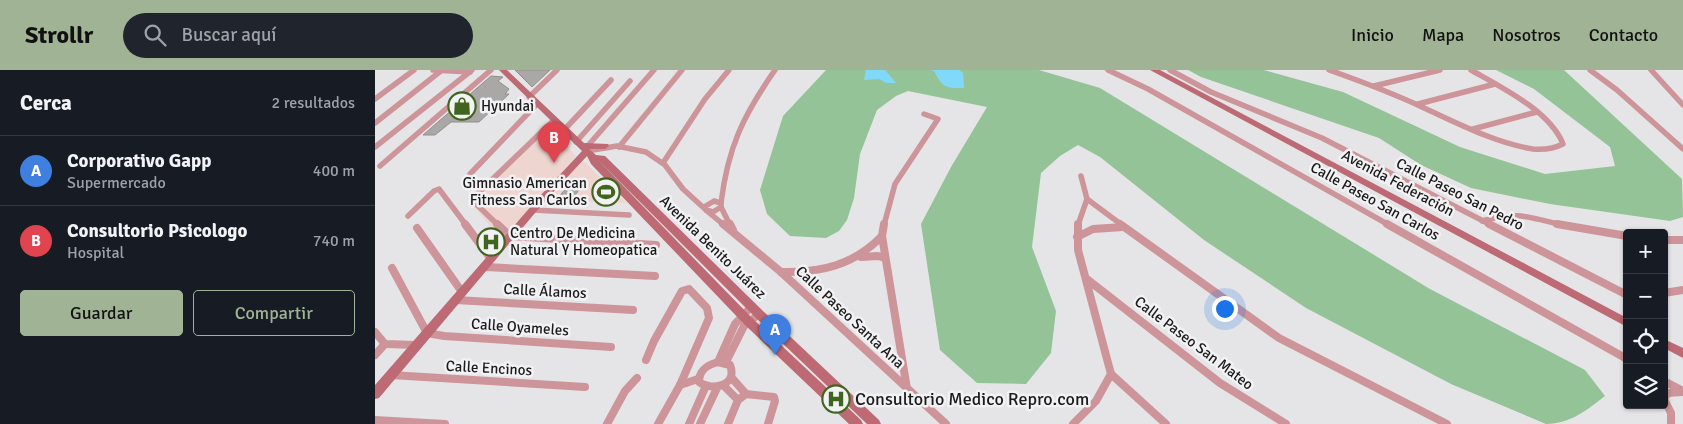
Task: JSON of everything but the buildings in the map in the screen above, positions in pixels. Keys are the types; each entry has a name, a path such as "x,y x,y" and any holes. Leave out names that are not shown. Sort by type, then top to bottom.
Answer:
{"main road":[{"name":"Avenida Benito Juárez","path":"503,70 529,97 875,424"},
{"name":"Avenida Federación","path":"1154,70 1623,321"},
{"path":"587,151 601,154 607,147"},
{"path":"375,394 510,236 587,151 607,147"},
{"name":"Avenida Benito Juárez","path":"587,151 594,162 745,317 857,424"},
{"path":"1668,345 1683,353"}],"street":[{"path":"375,99 414,70"},
{"path":"433,70 472,72"},
{"path":"375,123 441,70"},
{"path":"379,166 491,70"},
{"path":"529,97 557,70"},
{"path":"587,151 654,70"},
{"path":"621,146 682,70"},
{"path":"663,162 705,99 729,70"},
{"path":"713,206 723,187 743,120 775,70"},
{"name":"Calle Paseo San Carlos","path":"1108,70 1156,94 1623,357"},
{"name":"Calle Paseo San Pedro","path":"1169,70 1211,92 1322,138 1623,293"},
{"path":"1329,70 1418,104 1473,129 1526,148 1539,150 1560,148 1563,144 1560,135 1537,112 1471,70"},
{"path":"1374,86 1439,70"},
{"path":"1590,70 1683,149"},
{"path":"1651,70 1683,105"},
{"path":"375,147 472,72"},
{"path":"565,130 611,80"},
{"path":"587,151 630,81"},
{"path":"1418,104 1495,84"},
{"path":"470,174 537,104"},
{"path":"1473,129 1537,112"},
{"path":"907,389 881,236 886,211 895,184 938,119 924,114"},
{"path":"554,120 473,198 473,201 510,236 657,245"},
{"name":"Calle Paseo Santa Ana","path":"607,147 621,146 647,152 663,162 678,184 690,195 713,206 735,232 946,424"},
{"path":"1081,176 1087,199 1079,221 1077,237 1082,264 1111,374 1166,424"},
{"path":"408,216 434,191 441,190 488,263 655,276"},
{"path":"1087,199 1279,338 1447,424"},
{"name":"Calle Paseo Santa Ana","path":"713,206 735,232"},
{"path":"533,210 629,215"},
{"path":"1482,221 1504,215 1520,215 1579,229 1623,235"},
{"path":"1077,237 1093,229 1124,227"},
{"path":"417,228 459,296"},
{"path":"860,257 881,236"},
{"path":"1668,240 1683,240"},
{"path":"781,272 816,272 860,257 878,256 885,258"},
{"path":"391,268 427,333"},
{"name":"Calle Paseo San Mateo","path":"1087,280 1219,383 1286,424"},
{"path":"646,360 654,341 682,291 687,289 709,313 709,318 680,385 658,424"},
{"path":"1668,292 1683,290"},
{"name":"Calle Álamos","path":"459,296 633,310"},
{"path":"680,385 698,379 705,368 722,362 742,328 745,317 756,310"},
{"path":"375,332 385,344 416,345"},
{"name":"Calle Oyameles","path":"427,333 444,336 611,347"},
{"path":"375,355 385,344"},
{"path":"691,362 705,368"},
{"path":"700,424 719,386 731,377 733,368 722,362"},
{"path":"1073,424 1096,401 1111,374"},
{"name":"Calle Encinos","path":"391,375 585,387"},
{"path":"731,377 746,394"},
{"path":"607,424 625,391 637,378"},
{"path":"698,379 705,388"},
{"path":"1668,383 1683,392"},
{"path":"705,388 719,386 738,400"},
{"path":"689,424 705,388"},
{"path":"1668,393 1683,392"},
{"path":"728,424 738,400 746,394 774,396 775,401 768,424"},
{"path":"1668,407 1671,413 1671,424"},
{"path":"375,420 445,424"}],"shaded area":[{"path":"546,123 576,156 503,242 468,199"},
{"path":"580,162 585,162 626,203 549,200"}],"green space":[{"path":"826,70 1039,70 1100,88 1430,289 1585,370 1605,396 1585,411 1570,419 1563,422 1546,424 1451,384 1306,308 1204,240 1100,157 1078,145 1060,156 1041,173 1032,247 1056,311 1051,353 1026,384 977,383 940,350 921,224 951,167 987,107 908,91 896,96 877,110 860,154 854,198 847,220 839,231 826,238 790,236 767,214 760,190 783,116"},
{"path":"1188,70 1264,70 1343,92 1460,147 1545,174 1615,166 1610,147 1534,89 1496,70 1564,70 1682,179 1683,217 1670,221 1550,204 1471,188 1421,165 1379,138 1201,77"}],"water":[{"path":"866,70 885,70 896,83 886,83 879,79 864,80"},
{"path":"930,70 959,70 963,73 964,88 945,86 934,71"}],"place":[{"name":"Hyundai","path":"462,106"},
{"name":"Consultorio Psicologo","path":"554,163"},
{"name":"Gimnasio American Fitness San Carlos","path":"606,192"},
{"name":"Centro De Medicina Natural Y Homeopatica","path":"491,242"},
{"name":"Corporativo Gapp","path":"775,355"},
{"name":"Consultorio Medico Repro.com","path":"836,399"}]}
